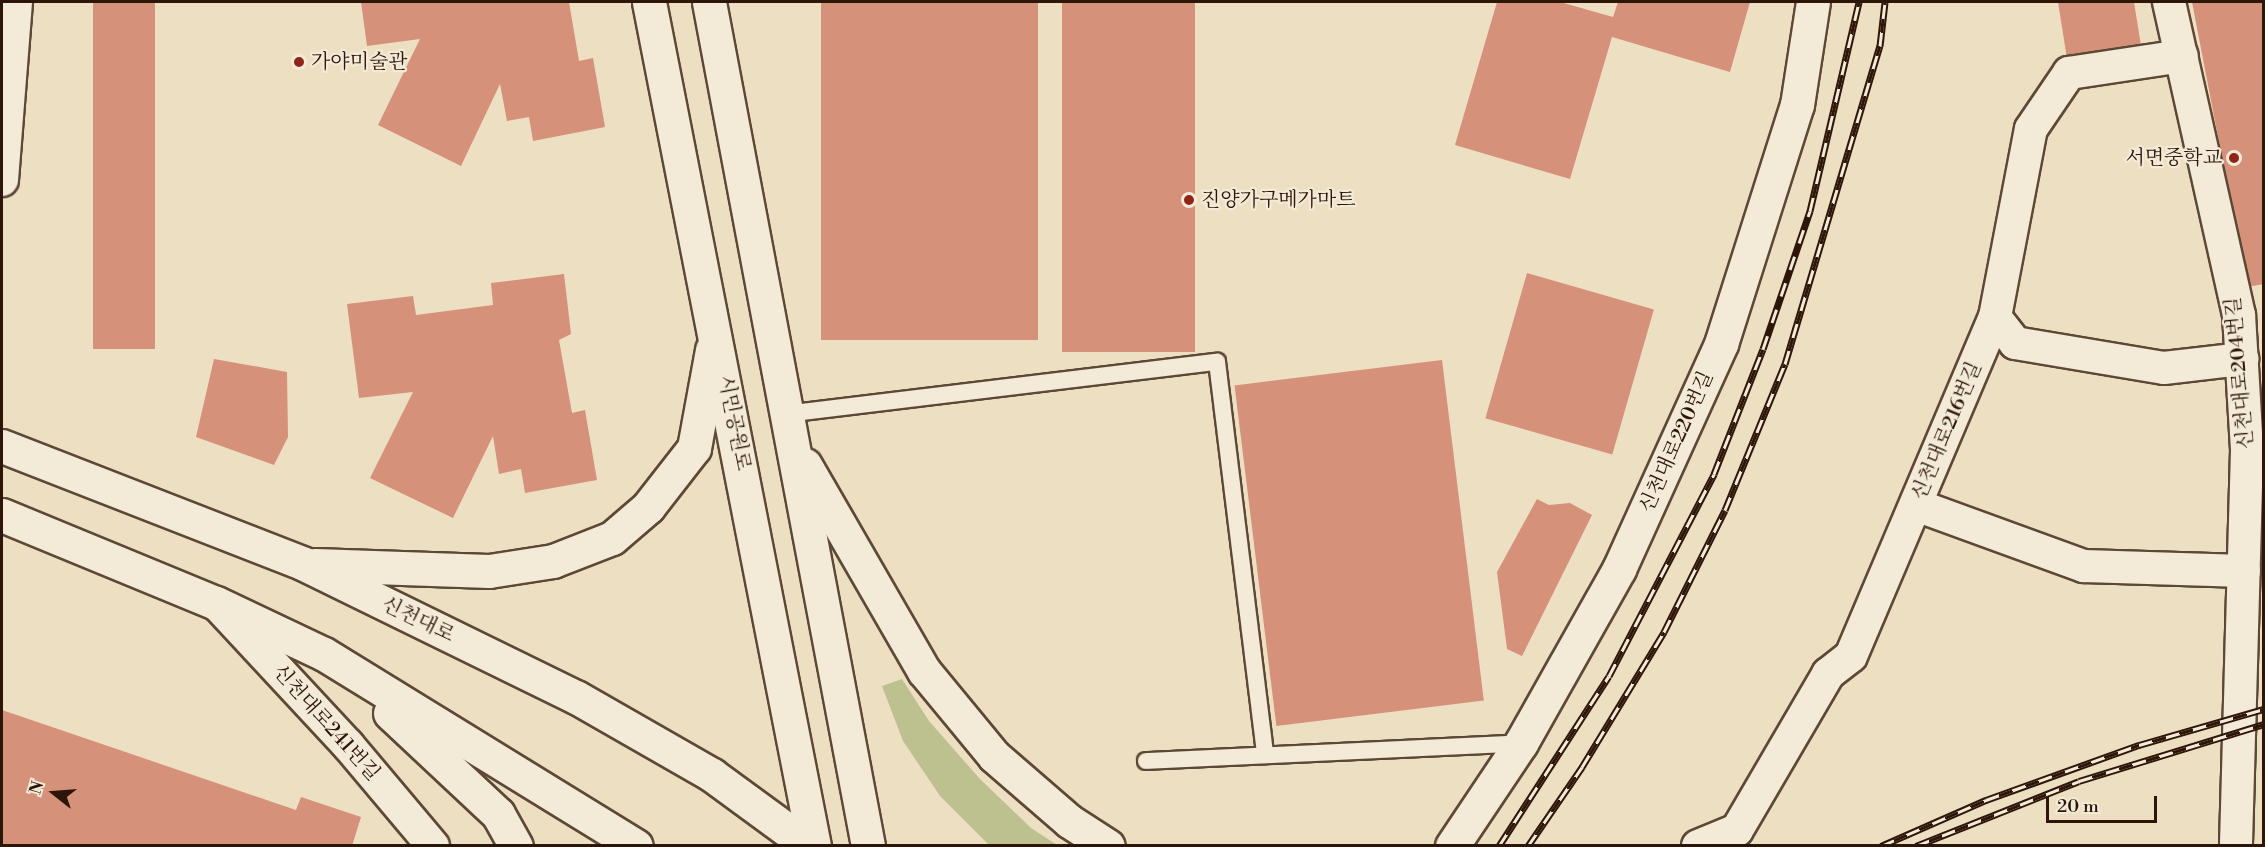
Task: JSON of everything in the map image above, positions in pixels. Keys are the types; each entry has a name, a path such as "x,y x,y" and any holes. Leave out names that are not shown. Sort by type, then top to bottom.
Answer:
{"main road":[{"name":"시민공원로","path":"649,2 716,330 814,846"},
{"path":"709,2 787,426 868,846"},
{"name":"신천대로220번길","path":"1452,846 1521,743 1619,569 1721,344 1797,105 1813,2"},
{"path":"304,564 489,571 553,561 612,538 648,507 694,448 716,330"},
{"path":"787,426 867,578 924,671 994,756 1070,820 1108,846"},
{"name":"신천대로","path":"2,446 304,564 576,697 712,775 809,846"},
{"path":"2,515 216,603 324,654 636,846"},
{"path":"324,654 438,754 490,806 516,846"}],"street":[{"path":"2,180 16,2"},
{"name":"신천대로204번길","path":"2169,2 2239,315 2247,450 2236,846"},
{"name":"신천대로216번길","path":"1698,846 1737,830 1828,674 1851,656 1995,317 2031,129 2069,73 2182,56"},
{"path":"1995,317 2016,343 2164,368 2242,359"},
{"path":"1916,505 2084,566 2244,571"},
{"name":"신천대로241번길","path":"216,603 348,745 433,846"}],"lane":[{"path":"787,426 1217,362 1265,755"},
{"path":"1146,761 1521,743"}],"green space":[{"path":"902,679 929,721 980,779 1031,828 1057,845 989,845 940,796 903,741 882,686"}],"building":[{"path":"93,2 155,2 155,349 93,349"},
{"path":"361,2 569,2 579,61 593,58 605,127 533,141 529,117 507,121 500,84 461,166 378,125 420,39 367,46"},
{"path":"821,2 1038,2 1038,340 821,340"},
{"path":"1062,2 1195,2 1195,352 1062,352"},
{"path":"1497,2 1560,2 1613,17 1618,2 1750,2 1730,72 1612,37 1570,179 1455,145"},
{"path":"2058,2 2134,2 2142,52 2068,65"},
{"name":"서면중학교","path":"2192,2 2264,2 2264,284 2247,287"},
{"path":"1527,273 1654,309 1612,455 1485,418"},
{"path":"564,274 571,334 559,340 572,413 585,410 597,480 525,493 521,469 499,474 493,436 453,518 370,478 413,392 359,398 347,304 413,296 416,315 493,305 491,283"},
{"path":"214,359 287,372 288,437 274,465 196,437"},
{"path":"1442,360 1484,700 1276,726 1235,385"},
{"path":"1537,499 1549,505 1570,503 1592,515 1522,656 1507,649 1497,572"},
{"path":"2,710 296,810 301,797 361,817 352,846 2,846"}],"railway":[{"path":"1499,846 1609,676 1714,474 1763,349 1810,211 1859,2"},
{"path":"1528,846 1582,767 1664,632 1725,510 1785,364 1880,46 1885,2"},
{"path":"1881,846 1986,800 2139,745 2264,709"},
{"path":"1916,846 2079,781 2264,724"}],"place":[{"name":"가야미술관","path":"299,62"},
{"name":"서면중학교","path":"2234,158"},
{"name":"진양가구메가마트","path":"1189,200"}]}
